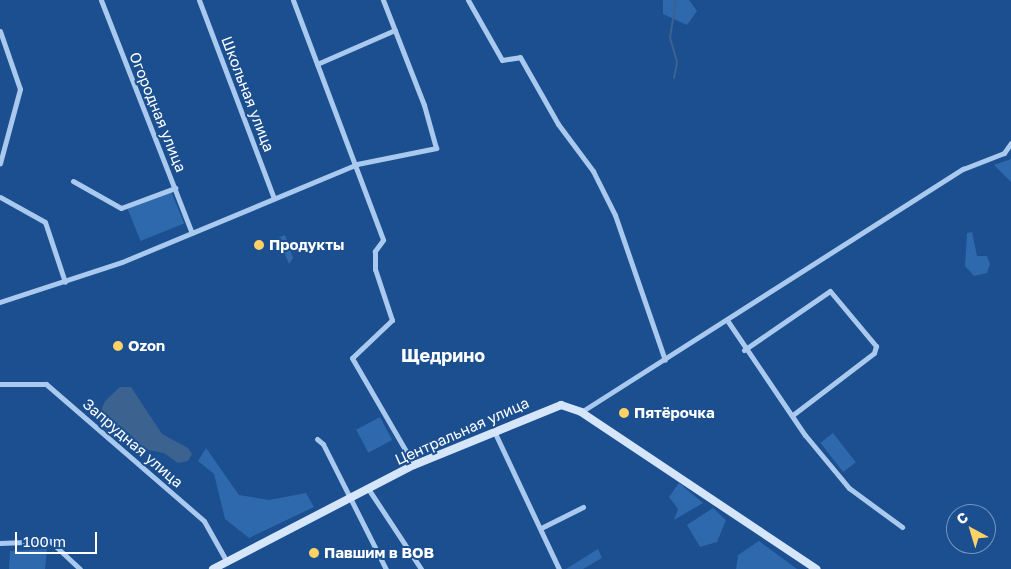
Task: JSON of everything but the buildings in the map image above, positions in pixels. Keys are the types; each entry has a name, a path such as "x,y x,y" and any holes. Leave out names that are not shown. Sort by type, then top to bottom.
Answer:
{"street":[{"name":"Огородная улица","path":"101,0 192,233"},
{"name":"Школьная улица","path":"199,0 274,198"},
{"path":"293,0 383,240 375,251 375,268 392,320 352,358 414,465"},
{"path":"0,302 66,282 192,233 356,164 436,148 383,0"},
{"path":"468,0 502,60 520,57 560,128 593,171 615,215 665,360"},
{"path":"0,30 20,89 0,163"},
{"path":"318,64 395,30"},
{"path":"581,412 963,169 1004,153 1011,143"},
{"path":"73,181 121,208 175,188"},
{"path":"0,197 45,222 66,282"},
{"path":"744,350 830,291 876,346 874,353 794,414"},
{"path":"727,320 744,350 794,414 805,436 849,488 902,527"},
{"name":"Запрудная улица","path":"0,384 46,384 204,522 227,562"},
{"name":"Центральная улица","path":"213,569 350,500 414,465 494,430 561,405 581,412 816,569"},
{"path":"494,430 559,569"},
{"path":"316,439 323,444 386,569"},
{"path":"369,490 421,569"},
{"path":"541,528 583,507"},
{"path":"0,543 50,541 80,569"}],"shaded area":[{"path":"663,0 689,0 697,11 687,25 663,14"},
{"path":"1011,159 1011,182 994,165"},
{"path":"171,191 184,223 141,241 127,209"},
{"path":"972,232 977,256 987,256 990,264 987,273 974,276 965,266 967,233"},
{"path":"285,235 293,258 289,264 278,238"},
{"path":"120,387 131,387 162,434 188,448 192,454 188,461 178,463 164,453 133,447 103,428 98,418 105,401"},
{"path":"380,417 392,440 368,453 356,430"},
{"path":"833,433 856,462 843,472 820,443"},
{"path":"206,448 239,495 269,500 306,493 314,507 249,538 225,519 214,474 198,461"},
{"path":"679,483 703,503 674,520 678,509 669,497"},
{"path":"713,508 726,520 717,542 700,547 687,525"},
{"path":"759,541 797,569 736,569 738,555"},
{"path":"47,549 45,569 9,569 10,551"},
{"path":"598,549 602,558 583,569 566,569"}],"waterway":[{"path":"674,78 677,62 670,38 676,0"}],"place":[{"name":"Продукты","path":"259,245"},
{"name":"Ozon","path":"118,346"},
{"name":"Пятёрочка","path":"624,413"},
{"name":"Павшим в ВОВ","path":"314,553"}],"district":[{"name":"Щедрино","path":"443,355"}]}
